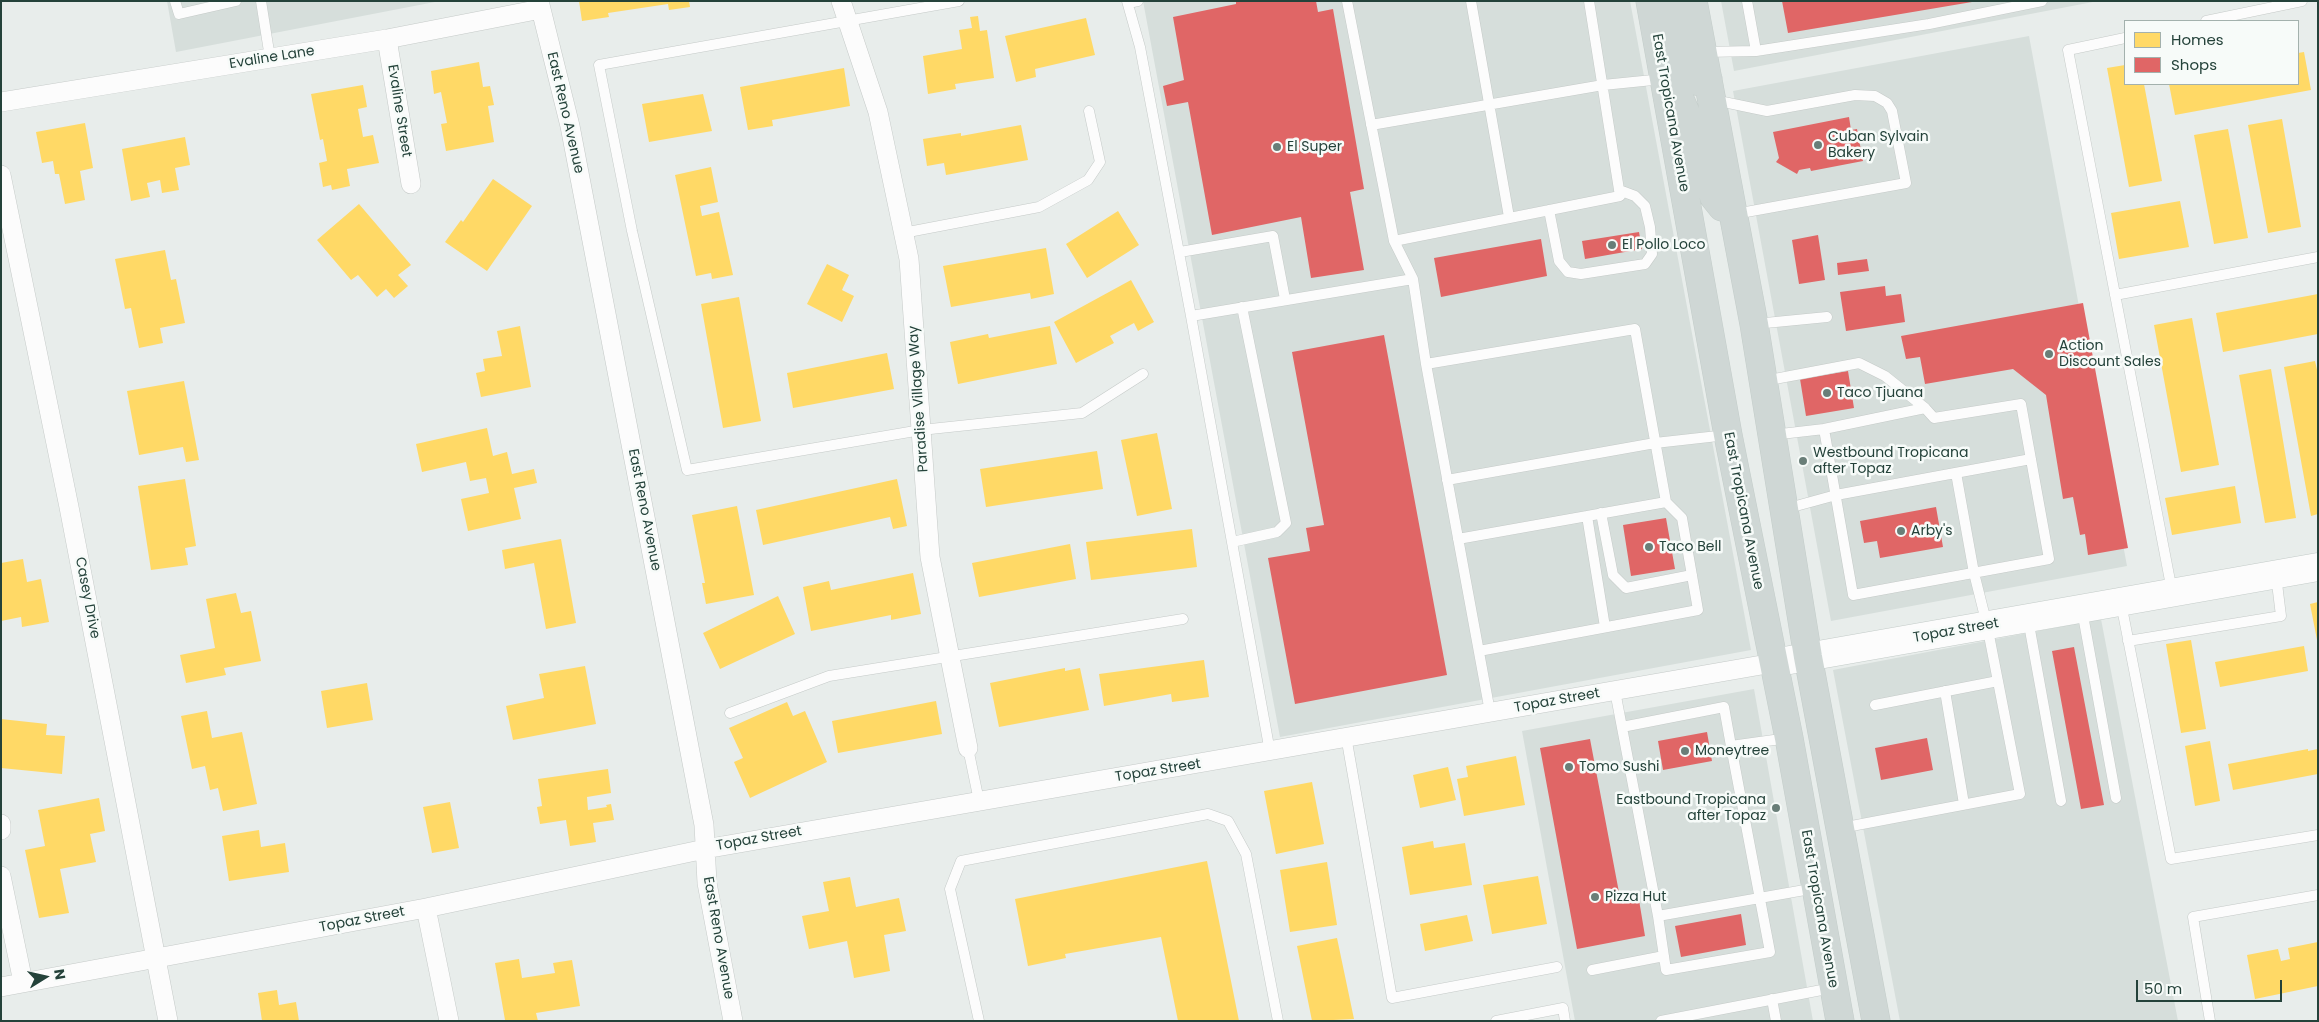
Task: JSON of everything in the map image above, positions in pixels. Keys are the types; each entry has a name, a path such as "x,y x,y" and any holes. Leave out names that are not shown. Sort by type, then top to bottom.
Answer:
{"main road":[{"name":"East Tropicana Avenue","path":"1650,1 1728,435 1789,738 1840,1021"},
{"path":"1668,1 1684,67 1691,79 1700,82 1710,89"},
{"path":"1693,1 1754,324 1808,657 1876,1021"},
{"path":"1664,79 1684,105 1714,197 1722,208 1734,214"}],"street":[{"name":"Paradise Village Way","path":"841,1 878,112 909,259 930,557 968,748"},
{"name":"Evaline Lane","path":"1,102 387,39 540,5"},
{"name":"East Reno Avenue","path":"540,5 570,126 704,825 707,882 733,1021"},
{"name":"Evaline Street","path":"387,39 411,184"},
{"name":"Casey Drive","path":"1,176 69,507 168,1021"},
{"name":"Topaz Street","path":"1,987 426,908 705,849 1270,752 1346,736 1615,691 2318,567"},
{"path":"1,824 1,830"},
{"path":"1,876 23,982"},
{"path":"426,908 450,1021"}],"lane":[{"path":"176,1 178,14 236,1"},
{"path":"261,1 270,58"},
{"path":"959,1 847,19 599,65 632,231 687,470 921,430 1082,413 1143,374"},
{"path":"1347,1 1394,241 1413,279 1426,364 1490,712"},
{"path":"1471,1 1509,217"},
{"path":"1394,241 1620,196 1589,1"},
{"path":"1747,1 1756,51"},
{"path":"1703,52 1756,51 1929,24 2042,1"},
{"path":"2211,20 2302,1"},
{"path":"1131,2 1180,252 1270,752"},
{"path":"2124,38 2068,50 2172,593"},
{"path":"1371,125 1603,85 1664,79"},
{"path":"1710,89 1766,111 1854,95 1874,96 1887,103 1892,111 1906,183 1734,214"},
{"path":"903,233 1039,206 1088,180 1100,162 1089,111"},
{"path":"1549,210 1559,261 1568,272 1581,274 1645,264 1652,254 1650,227 1645,206 1635,196 1619,190"},
{"path":"1180,252 1273,236 1285,300"},
{"path":"2115,295 2318,257"},
{"path":"1191,316 1413,279"},
{"path":"1232,542 1277,532 1286,523 1242,307"},
{"path":"1754,324 1827,317"},
{"path":"1426,364 1635,329 1666,502 1682,518 1698,610 1479,651"},
{"path":"1763,381 1859,363 1885,376 1925,408 1934,418 2021,404 2049,559 1853,595 1824,429"},
{"path":"1771,436 1824,429 1925,408"},
{"path":"1447,480 1655,443 1728,435"},
{"path":"1783,509 1836,495 2031,459"},
{"path":"1840,828 2020,794 1987,625 1974,573 1956,473"},
{"path":"1458,539 1666,502"},
{"path":"1601,513 1613,574 1626,588 1692,575"},
{"path":"1587,516 1606,628"},
{"path":"2128,641 2281,616 2276,574"},
{"path":"2120,602 2172,860 2318,835"},
{"path":"2082,609 2116,798"},
{"path":"2028,618 2061,801"},
{"path":"730,713 830,676 1183,619"},
{"path":"1875,705 1998,681"},
{"path":"1615,691 1658,916 1666,970 1770,952 1724,707 1622,727"},
{"path":"1945,691 1964,804"},
{"path":"1346,736 1392,998 1557,967"},
{"path":"1731,746 1789,738"},
{"name":"Paradise Village Way","path":"968,748 979,801"},
{"path":"979,1021 950,889 961,861 1208,814 1228,821 1246,854 1278,1021"},
{"path":"1658,916 1816,888"},
{"path":"2210,1021 2192,917 2318,895"},
{"path":"1592,970 1664,956"},
{"path":"1661,1021 1833,988"},
{"path":"1772,999 1776,1021"},
{"path":"1496,1021 1563,1008 1565,1021"}],"shaded area":[{"path":"167,1 440,1 176,52"},
{"path":"1143,1 1630,1 1751,650 1280,737"},
{"path":"1721,1 2098,1 1734,71"},
{"path":"2029,36 2127,566 1831,621 1733,91"},
{"path":"2101,619 2178,1021 1900,1021 1833,670"},
{"path":"1754,689 1813,1021 1575,1021 1522,731"}],"building: Homes":[{"path":"579,1 689,1 690,7 669,10 668,4 608,13 609,17 582,21"},
{"path":"978,16 980,31 987,30 994,78 955,84 956,89 928,94 923,56 962,49 959,30 972,28 970,17"},
{"path":"1086,18 1095,55 1035,69 1036,77 1016,82 1005,36"},
{"path":"2304,52 2311,90 2175,115 2169,85 2299,85 2299,53"},
{"path":"479,62 483,87 490,86 494,105 488,106 494,142 446,151 441,124 447,123 441,92 434,94 431,71"},
{"path":"2124,65 2124,85 2144,85 2162,181 2129,187 2107,68"},
{"path":"844,68 850,106 772,120 773,126 748,130 740,87"},
{"path":"363,85 367,107 358,109 363,137 373,135 379,163 347,169 350,186 332,190 331,185 323,187 319,163 327,161 323,139 320,140 311,94"},
{"path":"703,94 712,131 649,142 642,104"},
{"path":"2282,119 2301,227 2268,233 2248,125"},
{"path":"85,123 93,168 80,171 85,200 65,204 59,174 55,174 53,161 42,163 36,132"},
{"path":"1021,125 1028,160 946,175 944,163 927,166 923,139 961,133 961,136"},
{"path":"2228,129 2248,238 2214,244 2194,135"},
{"path":"185,137 190,165 175,168 179,190 162,193 160,180 147,183 150,197 131,201 122,149"},
{"path":"711,167 718,202 700,206 702,216 719,212 733,275 712,279 711,273 696,276 675,175"},
{"path":"493,179 532,206 487,271 445,242 461,220 463,222"},
{"path":"2180,201 2189,247 2119,259 2111,213"},
{"path":"359,204 411,265 398,275 408,286 394,298 386,289 377,297 358,275 351,280 317,240"},
{"path":"1118,211 1139,245 1087,278 1066,244"},
{"path":"1046,248 1054,294 1031,299 1030,293 951,307 943,266"},
{"path":"165,250 171,280 176,279 185,323 160,328 163,343 139,348 131,308 125,309 115,259"},
{"path":"827,264 849,275 842,290 854,296 842,322 807,304"},
{"path":"1131,280 1154,322 1138,331 1134,323 1110,336 1114,343 1076,363 1054,322"},
{"path":"2318,294 2318,334 2223,352 2216,313"},
{"path":"739,297 761,421 723,428 701,304"},
{"path":"2192,318 2219,465 2181,472 2154,325"},
{"path":"520,326 531,387 481,397 476,373 485,371 483,359 502,356 497,331"},
{"path":"1050,326 1057,364 958,384 950,342 988,334 989,338"},
{"path":"887,353 894,389 793,408 787,373"},
{"path":"2315,361 2318,374 2318,514 2311,516 2284,367"},
{"path":"2271,369 2296,518 2265,523 2239,375"},
{"path":"184,381 199,460 186,462 183,447 139,455 127,391"},
{"path":"487,428 493,456 507,452 512,474 534,469 537,483 514,488 521,519 468,531 461,499 489,493 486,478 470,481 466,462 422,472 416,444"},
{"path":"1157,433 1172,509 1137,516 1121,440"},
{"path":"1097,451 1103,489 986,507 980,469"},
{"path":"185,479 196,546 185,548 188,565 151,570 138,486"},
{"path":"897,479 907,526 893,529 890,517 763,545 756,510"},
{"path":"2235,486 2241,523 2172,535 2165,498"},
{"path":"737,506 754,595 706,604 702,583 705,583 692,515"},
{"path":"1192,529 1197,567 1091,580 1086,542"},
{"path":"561,539 576,623 546,629 534,563 505,569 502,550"},
{"path":"1070,544 1076,579 979,597 972,563"},
{"path":"23,559 27,582 41,579 49,622 22,627 21,617 1,621 1,563"},
{"path":"913,573 921,614 891,620 891,615 811,631 803,587 829,581 831,590"},
{"path":"236,593 241,613 251,611 261,661 224,668 226,675 186,683 180,655 215,648 206,599"},
{"path":"778,596 795,634 720,669 703,633"},
{"path":"2318,602 2318,640 2317,640 2310,604"},
{"path":"2191,640 2206,729 2181,733 2166,644"},
{"path":"2304,646 2308,671 2220,687 2215,662"},
{"path":"1204,660 1209,697 1172,702 1171,694 1104,706 1099,674"},
{"path":"585,666 596,724 513,740 506,706 544,698 539,674"},
{"path":"1065,668 1065,671 1080,668 1089,710 999,727 990,683"},
{"path":"367,683 373,720 327,728 321,691"},
{"path":"936,701 942,734 838,753 832,721"},
{"path":"787,702 793,716 805,711 827,762 750,798 734,762 743,758 729,728"},
{"path":"207,711 212,738 242,732 257,804 223,811 218,788 210,790 205,766 192,769 181,716"},
{"path":"1,719 47,724 46,735 65,736 62,774 1,768"},
{"path":"2210,741 2220,801 2195,806 2185,746"},
{"path":"2308,749 2308,751 2318,749 2318,774 2233,790 2228,764"},
{"path":"1516,756 1525,805 1464,816 1457,779 1468,777 1466,766"},
{"path":"1448,767 1456,800 1420,808 1413,775"},
{"path":"608,769 611,793 587,797 588,810 607,807 606,805 611,804 614,820 593,823 596,842 570,846 566,820 540,824 537,807 542,806 538,779"},
{"path":"1312,782 1324,844 1276,854 1264,791"},
{"path":"99,798 105,831 90,834 96,862 60,869 69,913 39,918 25,850 45,846 38,810"},
{"path":"450,802 459,848 432,853 423,807"},
{"path":"259,830 261,847 285,843 289,872 229,881 222,836"},
{"path":"1433,841 1434,848 1465,843 1472,885 1410,895 1402,847"},
{"path":"1207,861 1239,1021 1178,1021 1161,937 1065,954 1066,958 1028,966 1015,899"},
{"path":"1327,862 1337,925 1290,932 1280,870"},
{"path":"1538,876 1547,924 1492,934 1483,885"},
{"path":"850,877 856,907 899,898 906,931 884,935 890,971 854,978 847,941 809,949 802,916 829,911 823,882"},
{"path":"1467,915 1473,941 1425,951 1420,924"},
{"path":"1337,938 1354,1019 1312,1021 1297,946"},
{"path":"2318,942 2318,986 2255,999 2247,955 2278,949 2281,961 2290,959 2288,948"},
{"path":"519,959 522,978 555,973 553,963 572,960 580,1006 536,1013 538,1021 505,1020 495,963"},
{"path":"277,990 279,1005 296,1002 299,1021 262,1021 258,993"}],"building: Shops":[{"name":"El Super","path":"1236,1 1316,1 1318,12 1333,9 1364,189 1350,192 1364,270 1311,278 1301,217 1212,235 1188,102 1167,106 1163,86 1184,80 1173,17 1236,4"},
{"path":"1782,1 1972,1 1972,2 1788,33"},
{"name":"Cuban Sylvain Bakery","path":"1849,117 1851,130 1857,129 1863,161 1811,171 1810,168 1799,170 1797,174 1776,162 1779,158 1773,132"},
{"name":"El Pollo Loco","path":"1639,232 1642,249 1585,259 1582,241"},
{"path":"1818,235 1825,280 1799,284 1792,240"},
{"path":"1541,239 1547,276 1441,297 1434,258"},
{"path":"1867,259 1869,271 1838,275 1837,263"},
{"path":"1885,286 1886,296 1901,294 1905,322 1846,331 1840,292"},
{"path":"2083,303 2128,548 2088,555 2085,534 2080,535 2073,497 2063,499 2046,395 2013,369 1925,384 1920,357 1906,359 1901,336"},
{"path":"1384,335 1447,675 1295,704 1268,558 1310,551 1306,528 1324,525 1292,352"},
{"name":"Taco Tjuana","path":"1848,371 1854,408 1806,416 1800,379"},
{"name":"Arby's","path":"1936,507 1943,547 1880,558 1877,541 1864,543 1860,521"},
{"name":"Taco Bell","path":"1666,518 1675,569 1631,576 1623,525"},
{"path":"2074,647 2104,805 2081,809 2052,651"},
{"name":"Moneytree","path":"1707,732 1712,761 1663,770 1658,741"},
{"path":"1927,738 1933,770 1881,780 1875,748"},
{"path":"1590,739 1621,903 1639,900 1645,936 1577,949 1540,748"},
{"path":"1741,914 1746,945 1681,957 1675,926"}],"place":[{"name":"Cuban Sylvain Bakery","path":"1818,145"},
{"name":"El Super","path":"1277,147"},
{"name":"El Pollo Loco","path":"1612,245"},
{"name":"Action Discount Sales","path":"2049,354"},
{"name":"Taco Tjuana","path":"1827,393"},
{"name":"Westbound Tropicana after Topaz","path":"1803,461"},
{"name":"Arby's","path":"1901,531"},
{"name":"Taco Bell","path":"1649,547"},
{"name":"Moneytree","path":"1685,751"},
{"name":"Tomo Sushi","path":"1569,767"},
{"name":"Eastbound Tropicana after Topaz","path":"1776,808"},
{"name":"Pizza Hut","path":"1595,897"}]}
